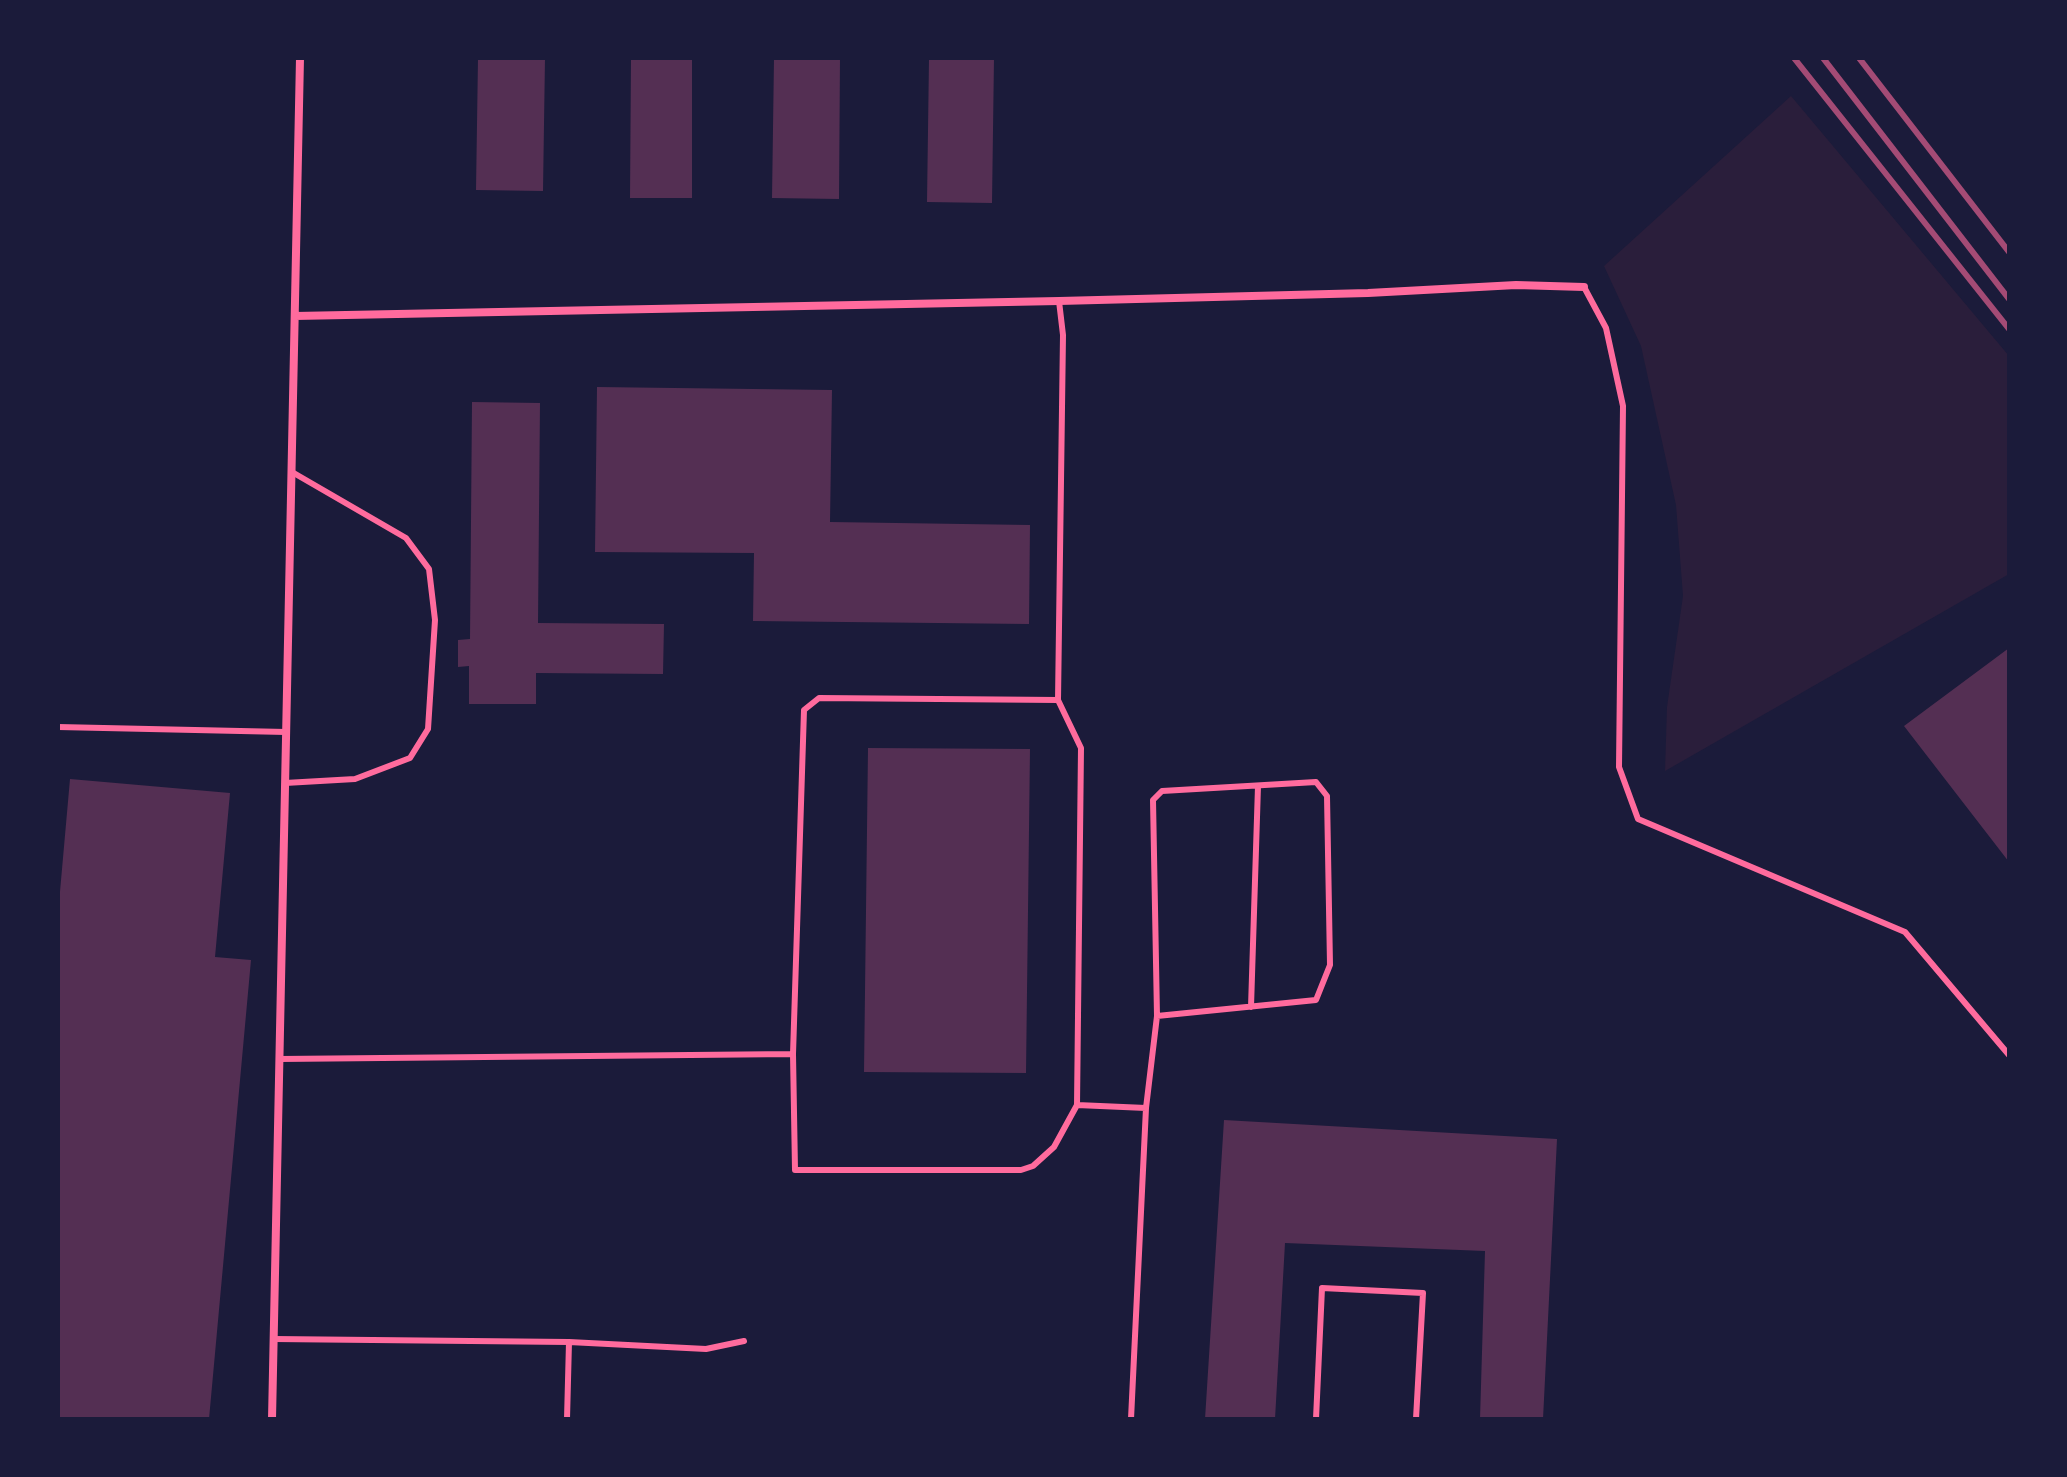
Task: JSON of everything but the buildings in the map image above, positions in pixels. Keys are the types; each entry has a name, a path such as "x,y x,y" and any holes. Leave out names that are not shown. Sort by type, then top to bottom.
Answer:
{"street":[{"path":"272,1419 300,58"},
{"path":"295,316 1059,301 1368,293 1516,285 1584,287"}],"lane":[{"path":"1584,287 1606,328 1623,406 1619,767 1638,819 1905,932 2009,1055"},
{"path":"1058,700 819,698 804,710 793,1054 795,1170 1021,1170 1033,1166 1054,1147 1077,1105 1081,748 1058,700 1063,335 1059,301"},
{"path":"285,783 355,779 410,758 428,729 435,620 429,569 406,538 292,472"},
{"path":"58,727 286,732"},
{"path":"1131,1419 1146,1108 1157,1016 1153,800 1162,791 1316,782 1327,796 1330,965 1316,1000 1157,1016"},
{"path":"1251,1007 1258,786"},
{"path":"280,1059 793,1054"},
{"path":"1077,1105 1146,1108"},
{"path":"1316,1419 1322,1288 1423,1293 1416,1419"},
{"path":"274,1339 569,1342 706,1349 744,1341"},
{"path":"567,1419 569,1342"}],"shaded area":[{"path":"1791,96 2009,356 2009,574 1665,771 1667,707 1683,596 1676,505 1641,346 1604,266"}],"railway":[{"path":"1794,58 2009,329"},
{"path":"1823,58 2009,299"},
{"path":"1859,58 2009,252"}]}
